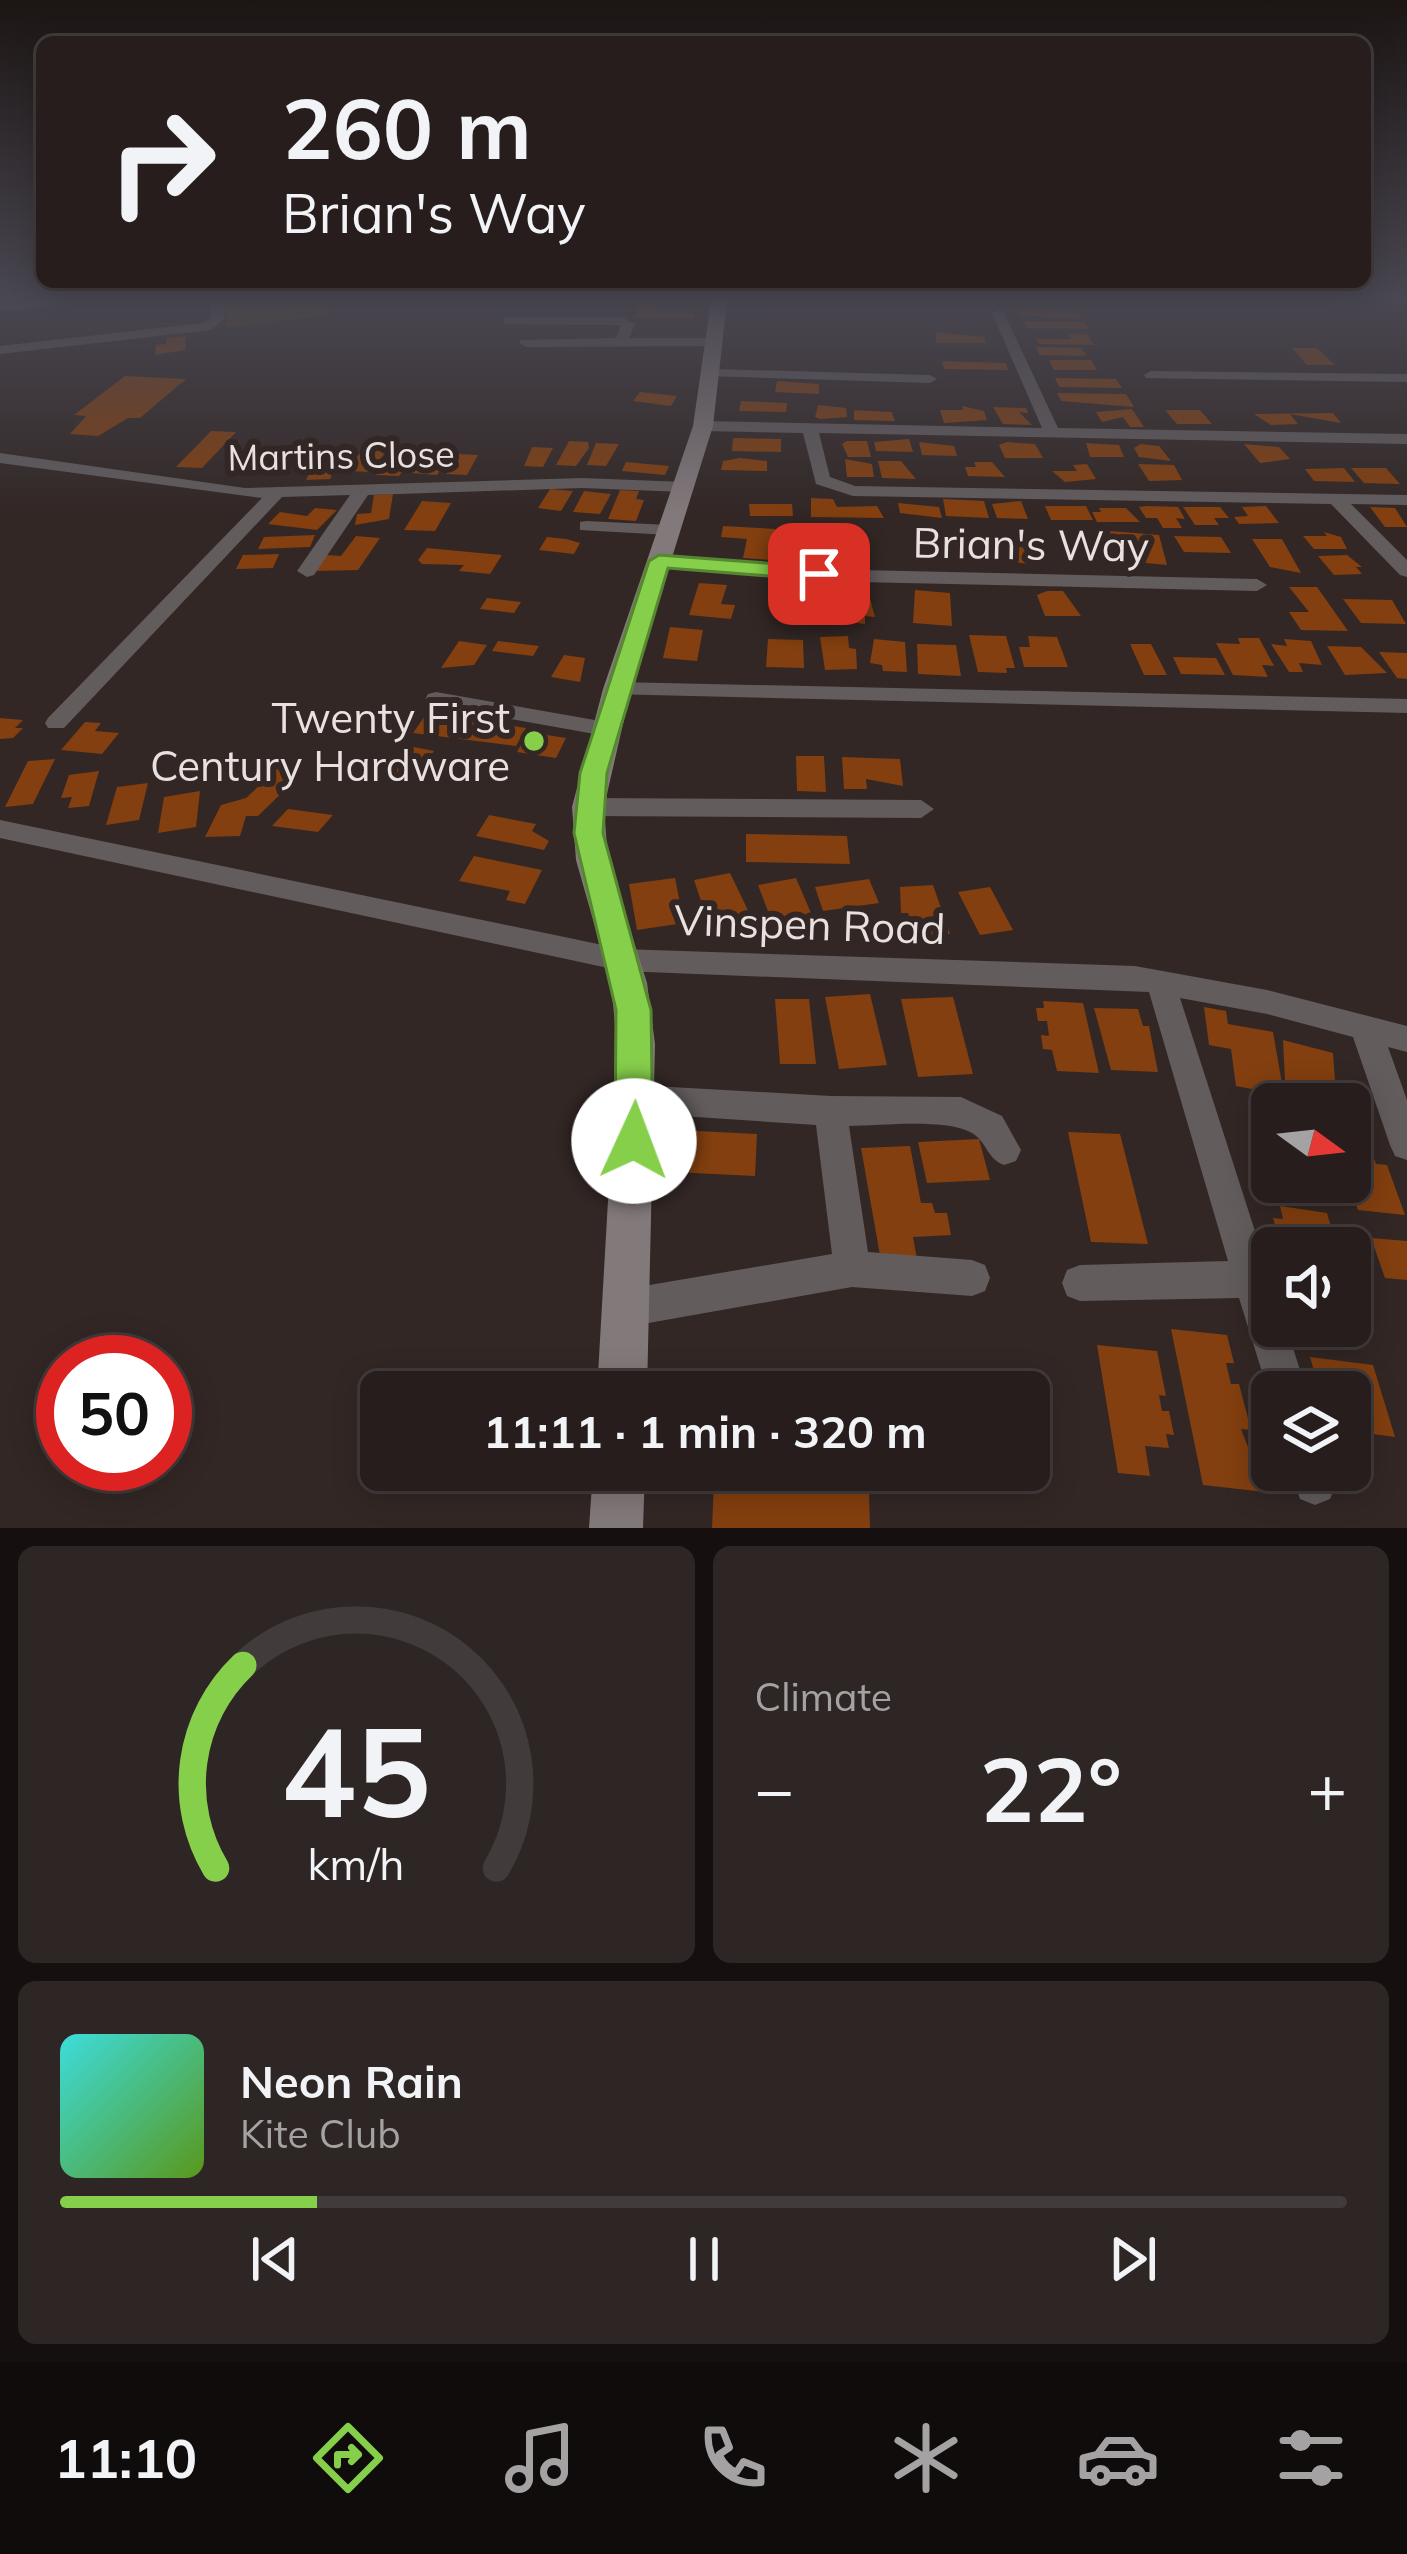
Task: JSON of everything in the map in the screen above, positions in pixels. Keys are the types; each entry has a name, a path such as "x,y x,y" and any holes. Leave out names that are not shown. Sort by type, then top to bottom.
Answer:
{"main road":[{"path":"623,1371 636,1099 634,1010 592,860 588,807 617,689 703,426 712,372"},
{"path":"616,1528 618,1491"}],"street":[{"path":"858,372 930,380"},
{"path":"1025,372 1053,434"},
{"path":"1151,375 1407,378"},
{"path":"703,426 1407,439"},
{"path":"810,429 820,478 844,490 1407,500"},
{"name":"Martins Close","path":"0,458 182,487 276,494 602,483 685,487"},
{"path":"307,571 362,490"},
{"path":"56,723 276,494"},
{"path":"1336,499 1407,571"},
{"name":"Brian's Way","path":"586,526 664,546 859,577 1258,584"},
{"path":"617,689 1407,706"},
{"path":"436,699 606,729"},
{"path":"588,807 920,809"},
{"name":"Vinspen Road","path":"0,829 622,960 1160,982 1407,1039"},
{"path":"1160,982 1251,1276"},
{"path":"1365,1027 1407,1145"},
{"path":"636,1099 831,1112 976,1115 1004,1150"},
{"path":"831,1112 852,1269"},
{"path":"626,1308 852,1269 972,1278"},
{"path":"1080,1283 1251,1279"}],"building":[{"path":"125,376 186,379 140,418 128,418 98,436 70,434 86,416 74,415"},
{"path":"1055,378 1116,379 1122,388 1059,387"},
{"path":"777,381 819,384 819,394 775,392"},
{"path":"640,392 677,396 671,406 633,401"},
{"path":"1057,393 1126,394 1134,407 1061,401"},
{"path":"741,401 787,403 786,412 739,411"},
{"path":"818,405 846,408 847,417 815,417"},
{"path":"962,406 984,411 987,420 944,423 940,410 963,410"},
{"path":"993,407 1026,408 1028,413 1019,412 1032,425 1003,424"},
{"path":"1132,409 1144,427 1130,427 1123,417 1102,422 1096,412"},
{"path":"854,410 892,412 895,421 854,420"},
{"path":"1165,410 1200,410 1212,424 1177,424"},
{"path":"1333,413 1341,423 1290,414 1298,424 1271,425 1254,414"},
{"path":"211,431 236,432 202,468 176,467"},
{"path":"733,438 781,439 781,452 732,451"},
{"path":"909,439 913,452 876,451 874,442"},
{"path":"569,441 588,442 589,448 576,466 556,465"},
{"path":"867,441 871,457 848,457 842,444"},
{"path":"368,442 392,443 371,472 347,471"},
{"path":"919,442 954,446 957,456 922,455"},
{"path":"596,443 619,444 606,466 587,465"},
{"path":"1086,443 1119,445 1124,457 1090,457"},
{"path":"1035,444 1043,458 1005,458 999,445"},
{"path":"1244,444 1279,447 1290,459 1260,463"},
{"path":"399,445 422,447 399,476 376,475"},
{"path":"1159,446 1171,461 1139,457 1134,448"},
{"path":"532,447 553,448 543,467 524,466"},
{"path":"458,454 478,455 467,475 446,474"},
{"path":"425,455 450,456 437,475 412,473"},
{"path":"845,459 872,464 874,477 847,477"},
{"path":"723,461 767,461 767,471 721,470"},
{"path":"878,461 901,461 916,479 882,478"},
{"path":"626,462 669,466 665,475 622,471"},
{"path":"974,462 992,462 1005,477 968,476 965,467 976,467"},
{"path":"315,463 337,463 330,479 306,480"},
{"path":"1087,464 1096,479 1065,482 1052,471 1077,471 1073,465"},
{"path":"1138,464 1174,465 1182,480 1149,481"},
{"path":"1344,468 1355,482 1314,481 1305,469"},
{"path":"1351,468 1386,468 1400,484 1364,483"},
{"path":"550,489 573,491 561,511 538,508"},
{"path":"620,490 639,491 636,499 644,500 636,521 608,519"},
{"path":"584,491 611,494 600,514 573,512"},
{"path":"393,494 389,519 355,525 357,514 371,513 374,495"},
{"path":"811,498 833,499 837,507 877,506 884,518 811,517"},
{"path":"943,499 984,501 989,518 946,516"},
{"path":"422,501 451,503 435,531 404,530"},
{"path":"1021,501 1028,519 997,518 992,504"},
{"path":"898,503 939,507 942,518 900,513"},
{"path":"749,504 792,504 793,516 750,516"},
{"path":"1045,506 1086,506 1093,520 1051,520"},
{"path":"1266,506 1279,523 1239,524 1234,517 1248,516 1242,507"},
{"path":"1139,507 1178,507 1185,519 1176,518 1182,528 1163,528 1157,518 1146,518"},
{"path":"1183,507 1220,507 1229,518 1214,518 1219,525 1195,525"},
{"path":"1370,507 1395,508 1407,527 1385,527"},
{"path":"315,508 337,510 317,530 268,524 280,512 307,516"},
{"path":"1099,508 1126,508 1140,522 1097,522 1092,512 1101,512"},
{"path":"723,526 775,529 770,560 743,558 747,539 721,537"},
{"path":"817,530 844,533 840,556 813,552"},
{"path":"1110,531 1159,535 1167,565 1136,562 1133,545 1112,544"},
{"path":"1324,532 1341,537 1347,549 1314,549 1303,536 1327,536"},
{"path":"990,534 1038,537 1041,565 1011,562 1010,548 991,547"},
{"path":"315,535 310,547 258,549 264,537"},
{"path":"356,536 380,538 358,570 314,571 326,555 341,556"},
{"path":"1174,536 1221,537 1231,553 1184,552"},
{"path":"547,537 580,543 574,554 539,550"},
{"path":"1252,539 1282,539 1301,573 1270,567"},
{"path":"931,543 967,547 968,558 930,555"},
{"path":"427,548 502,555 490,574 459,571 464,565 422,564 418,560"},
{"path":"279,554 273,568 236,569 243,555"},
{"path":"1347,555 1362,567 1356,567 1362,574 1334,575 1318,556"},
{"path":"699,583 727,585 721,604 735,605 731,619 689,615"},
{"path":"1289,587 1317,587 1348,631 1301,630 1289,612 1309,612"},
{"path":"915,590 950,593 952,626 913,623"},
{"path":"1063,591 1081,616 1045,616 1037,595"},
{"path":"840,592 869,595 875,617 865,616 865,624 834,620"},
{"path":"487,598 521,602 514,613 480,609"},
{"path":"1343,599 1392,600 1406,624 1361,623"},
{"path":"670,627 703,630 697,661 663,658"},
{"path":"969,635 1006,636 1015,668 1006,668 1007,673 978,672"},
{"path":"848,636 849,648 856,649 857,669 825,670 820,637"},
{"path":"1028,636 1057,637 1068,667 1024,667 1019,647 1030,647"},
{"path":"1238,638 1259,638 1274,666 1262,665 1268,677 1233,675 1216,643 1240,644"},
{"path":"768,639 803,640 804,668 766,667"},
{"path":"874,639 905,642 907,672 883,671 882,665 870,663"},
{"path":"1284,639 1311,641 1322,665 1299,663 1303,672 1289,672 1271,644 1287,646"},
{"path":"459,641 487,645 474,665 441,668"},
{"path":"498,641 539,646 533,656 492,651"},
{"path":"917,644 956,645 961,676 918,674"},
{"path":"1130,644 1151,644 1167,675 1144,675"},
{"path":"1327,646 1361,647 1387,673 1345,675"},
{"path":"1379,652 1407,653 1407,679 1397,678"},
{"path":"564,655 585,658 580,682 551,677"},
{"path":"1173,657 1216,658 1225,675 1181,674"},
{"path":"325,709 354,714 342,729 313,723"},
{"path":"427,713 526,728 516,746 413,733"},
{"path":"0,718 23,720 15,728 23,728 13,738 0,739"},
{"path":"85,722 101,723 95,731 119,733 102,754 61,750"},
{"path":"528,732 566,738 556,758 517,752"},
{"path":"404,745 434,751 412,782 382,776"},
{"path":"796,756 824,756 826,792 797,791"},
{"path":"842,757 900,759 903,786 866,779 867,789 844,789"},
{"path":"55,759 33,804 5,807 28,761"},
{"path":"277,769 297,778 258,816 246,816 240,836 205,837 221,805 246,798"},
{"path":"99,771 89,806 68,808 72,797 61,798 69,775"},
{"path":"148,783 139,820 106,825 117,787"},
{"path":"200,791 196,827 158,833 164,797"},
{"path":"288,809 333,815 318,832 272,826"},
{"path":"489,815 536,824 532,831 549,841 544,850 476,836"},
{"path":"746,834 847,836 850,864 746,862"},
{"path":"474,856 542,870 525,904 506,900 510,891 459,881"},
{"path":"730,873 758,931 714,940 694,880"},
{"path":"675,878 684,923 637,930 629,884"},
{"path":"796,878 817,927 777,935 758,885"},
{"path":"869,879 879,903 823,911 815,887"},
{"path":"933,885 950,934 914,936 908,913 901,913 900,887"},
{"path":"990,887 1013,930 980,935 958,892"},
{"path":"870,994 887,1065 839,1069 825,997"},
{"path":"953,997 973,1074 918,1077 901,999"},
{"path":"775,999 809,999 816,1064 780,1064"},
{"path":"1043,1001 1083,1003 1099,1073 1057,1071 1052,1050 1043,1049 1041,1035 1049,1036 1047,1021 1038,1021 1036,1008 1044,1008"},
{"path":"1204,1007 1226,1011 1228,1024 1273,1032 1282,1083 1251,1083 1251,1089 1236,1086 1231,1049 1209,1045"},
{"path":"1094,1008 1138,1009 1143,1026 1149,1026 1158,1072 1111,1070"},
{"path":"1283,1040 1333,1053 1335,1083 1285,1081"},
{"path":"677,1130 757,1134 755,1176 673,1172"},
{"path":"1068,1132 1120,1134 1148,1244 1091,1242"},
{"path":"979,1139 990,1180 927,1183 918,1142"},
{"path":"910,1146 921,1203 932,1203 935,1213 947,1213 951,1235 913,1237 917,1259 881,1261 861,1148"},
{"path":"1371,1151 1376,1164 1387,1165 1405,1215 1358,1210 1356,1203 1371,1203"},
{"path":"1280,1206 1327,1213 1331,1227 1275,1227 1273,1218 1283,1219"},
{"path":"1371,1238 1407,1241 1407,1280 1385,1278"},
{"path":"1171,1329 1227,1335 1234,1363 1226,1363 1231,1384 1239,1384 1251,1430 1241,1429 1251,1455 1251,1490 1203,1485"},
{"path":"1097,1345 1157,1351 1166,1396 1159,1395 1162,1411 1169,1411 1174,1435 1166,1434 1169,1448 1145,1446 1150,1476 1118,1473"},
{"path":"1310,1357 1373,1365 1395,1437 1371,1434 1371,1371 1314,1371"},
{"path":"714,1491 869,1493 870,1528 712,1528"}],"place":[{"name":"Twenty First Century Hardware","path":"534,741"}],"route":[{"path":"634,1141 634,1010 592,860 588,807 617,689 659,561 819,574"}]}
